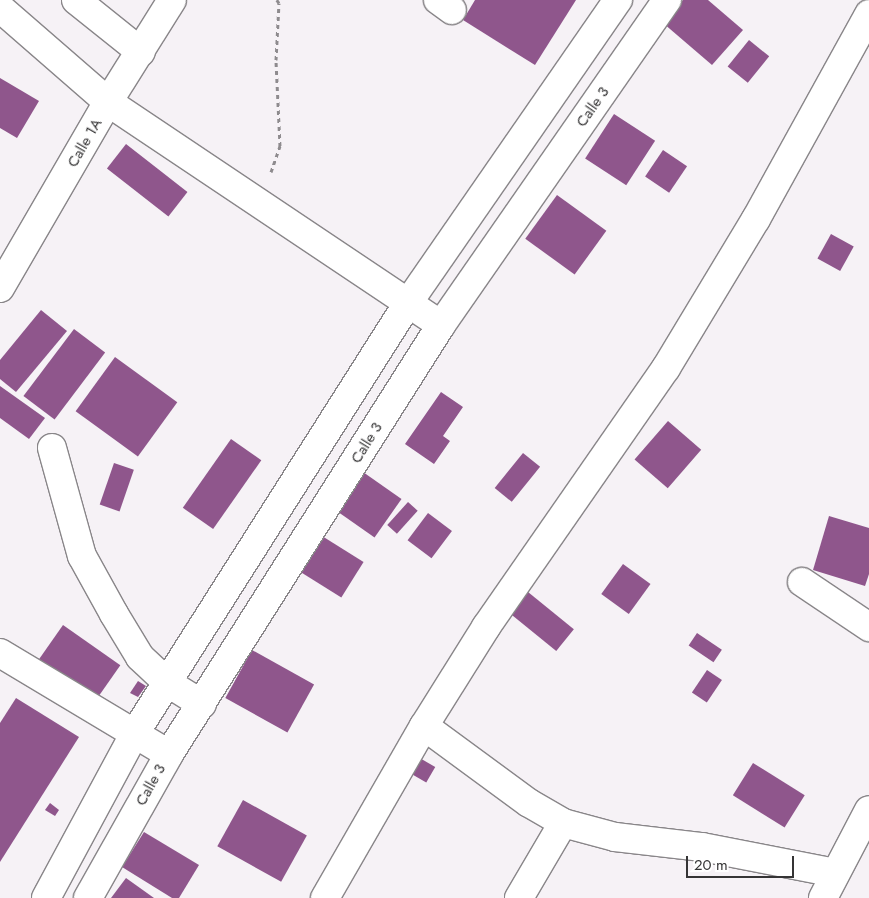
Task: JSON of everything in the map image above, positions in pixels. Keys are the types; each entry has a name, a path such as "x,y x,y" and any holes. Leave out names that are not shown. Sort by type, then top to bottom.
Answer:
{"street":[{"path":"76,0 141,52"},
{"name":"Calle 1A","path":"0,288 108,102 172,0"},
{"path":"46,898 135,734 408,303 618,0"},
{"name":"Calle 3","path":"88,898 169,754 442,325 667,0"},
{"path":"0,8 108,102 442,325"},
{"path":"324,898 424,726 486,627 666,368 756,219 869,14"},
{"path":"52,448 82,556 140,657 168,683 202,704"},
{"path":"802,582 869,627"},
{"path":"0,653 169,754"},
{"path":"424,726 529,802 562,823 615,837 702,847 836,873"},
{"path":"822,898 869,810"},
{"path":"519,898 562,823"}],"path":[{"path":"249,197 271,172 280,146 276,60 279,3 277,0"}],"building":[{"path":"475,0 576,0 535,65 463,20"},
{"path":"683,0 708,0 743,30 712,65 663,23"},
{"path":"749,40 769,56 748,83 728,66"},
{"path":"0,78 39,101 17,138 0,128"},
{"path":"614,114 655,141 626,185 585,158"},
{"path":"126,144 187,192 168,216 107,168"},
{"path":"663,150 687,166 669,193 645,177"},
{"path":"557,195 606,231 575,275 525,239"},
{"path":"831,234 854,247 840,271 817,258"},
{"path":"41,310 67,331 16,392 0,379 0,360"},
{"path":"74,329 105,352 55,420 23,396"},
{"path":"115,357 177,402 138,456 76,411"},
{"path":"0,386 45,418 29,439 0,418"},
{"path":"441,392 463,407 443,436 450,441 434,464 405,444"},
{"path":"668,421 701,450 668,488 635,459"},
{"path":"231,439 261,460 213,529 183,508"},
{"path":"523,453 540,467 512,502 495,488"},
{"path":"114,463 134,470 120,511 100,505"},
{"path":"363,472 402,499 375,537 336,511"},
{"path":"408,502 418,511 397,534 387,525"},
{"path":"428,513 452,531 431,558 408,540"},
{"path":"829,516 869,528 869,574 865,586 813,570"},
{"path":"322,536 364,562 341,598 300,572"},
{"path":"623,564 651,584 629,614 601,594"},
{"path":"528,592 574,629 556,651 510,614"},
{"path":"63,625 120,665 93,704 36,664"},
{"path":"697,633 722,650 713,662 689,645"},
{"path":"252,650 314,684 287,733 225,698"},
{"path":"707,670 722,680 707,702 692,692"},
{"path":"138,681 146,686 138,697 130,693"},
{"path":"16,698 79,737 0,862 0,723"},
{"path":"411,753 435,767 426,783 402,769"},
{"path":"753,763 805,795 785,828 733,795"},
{"path":"243,800 307,835 281,882 217,846"},
{"path":"50,803 59,810 55,816 45,810"},
{"path":"144,832 199,865 179,898 172,898 122,867"},
{"path":"126,878 154,898 111,898"}]}
